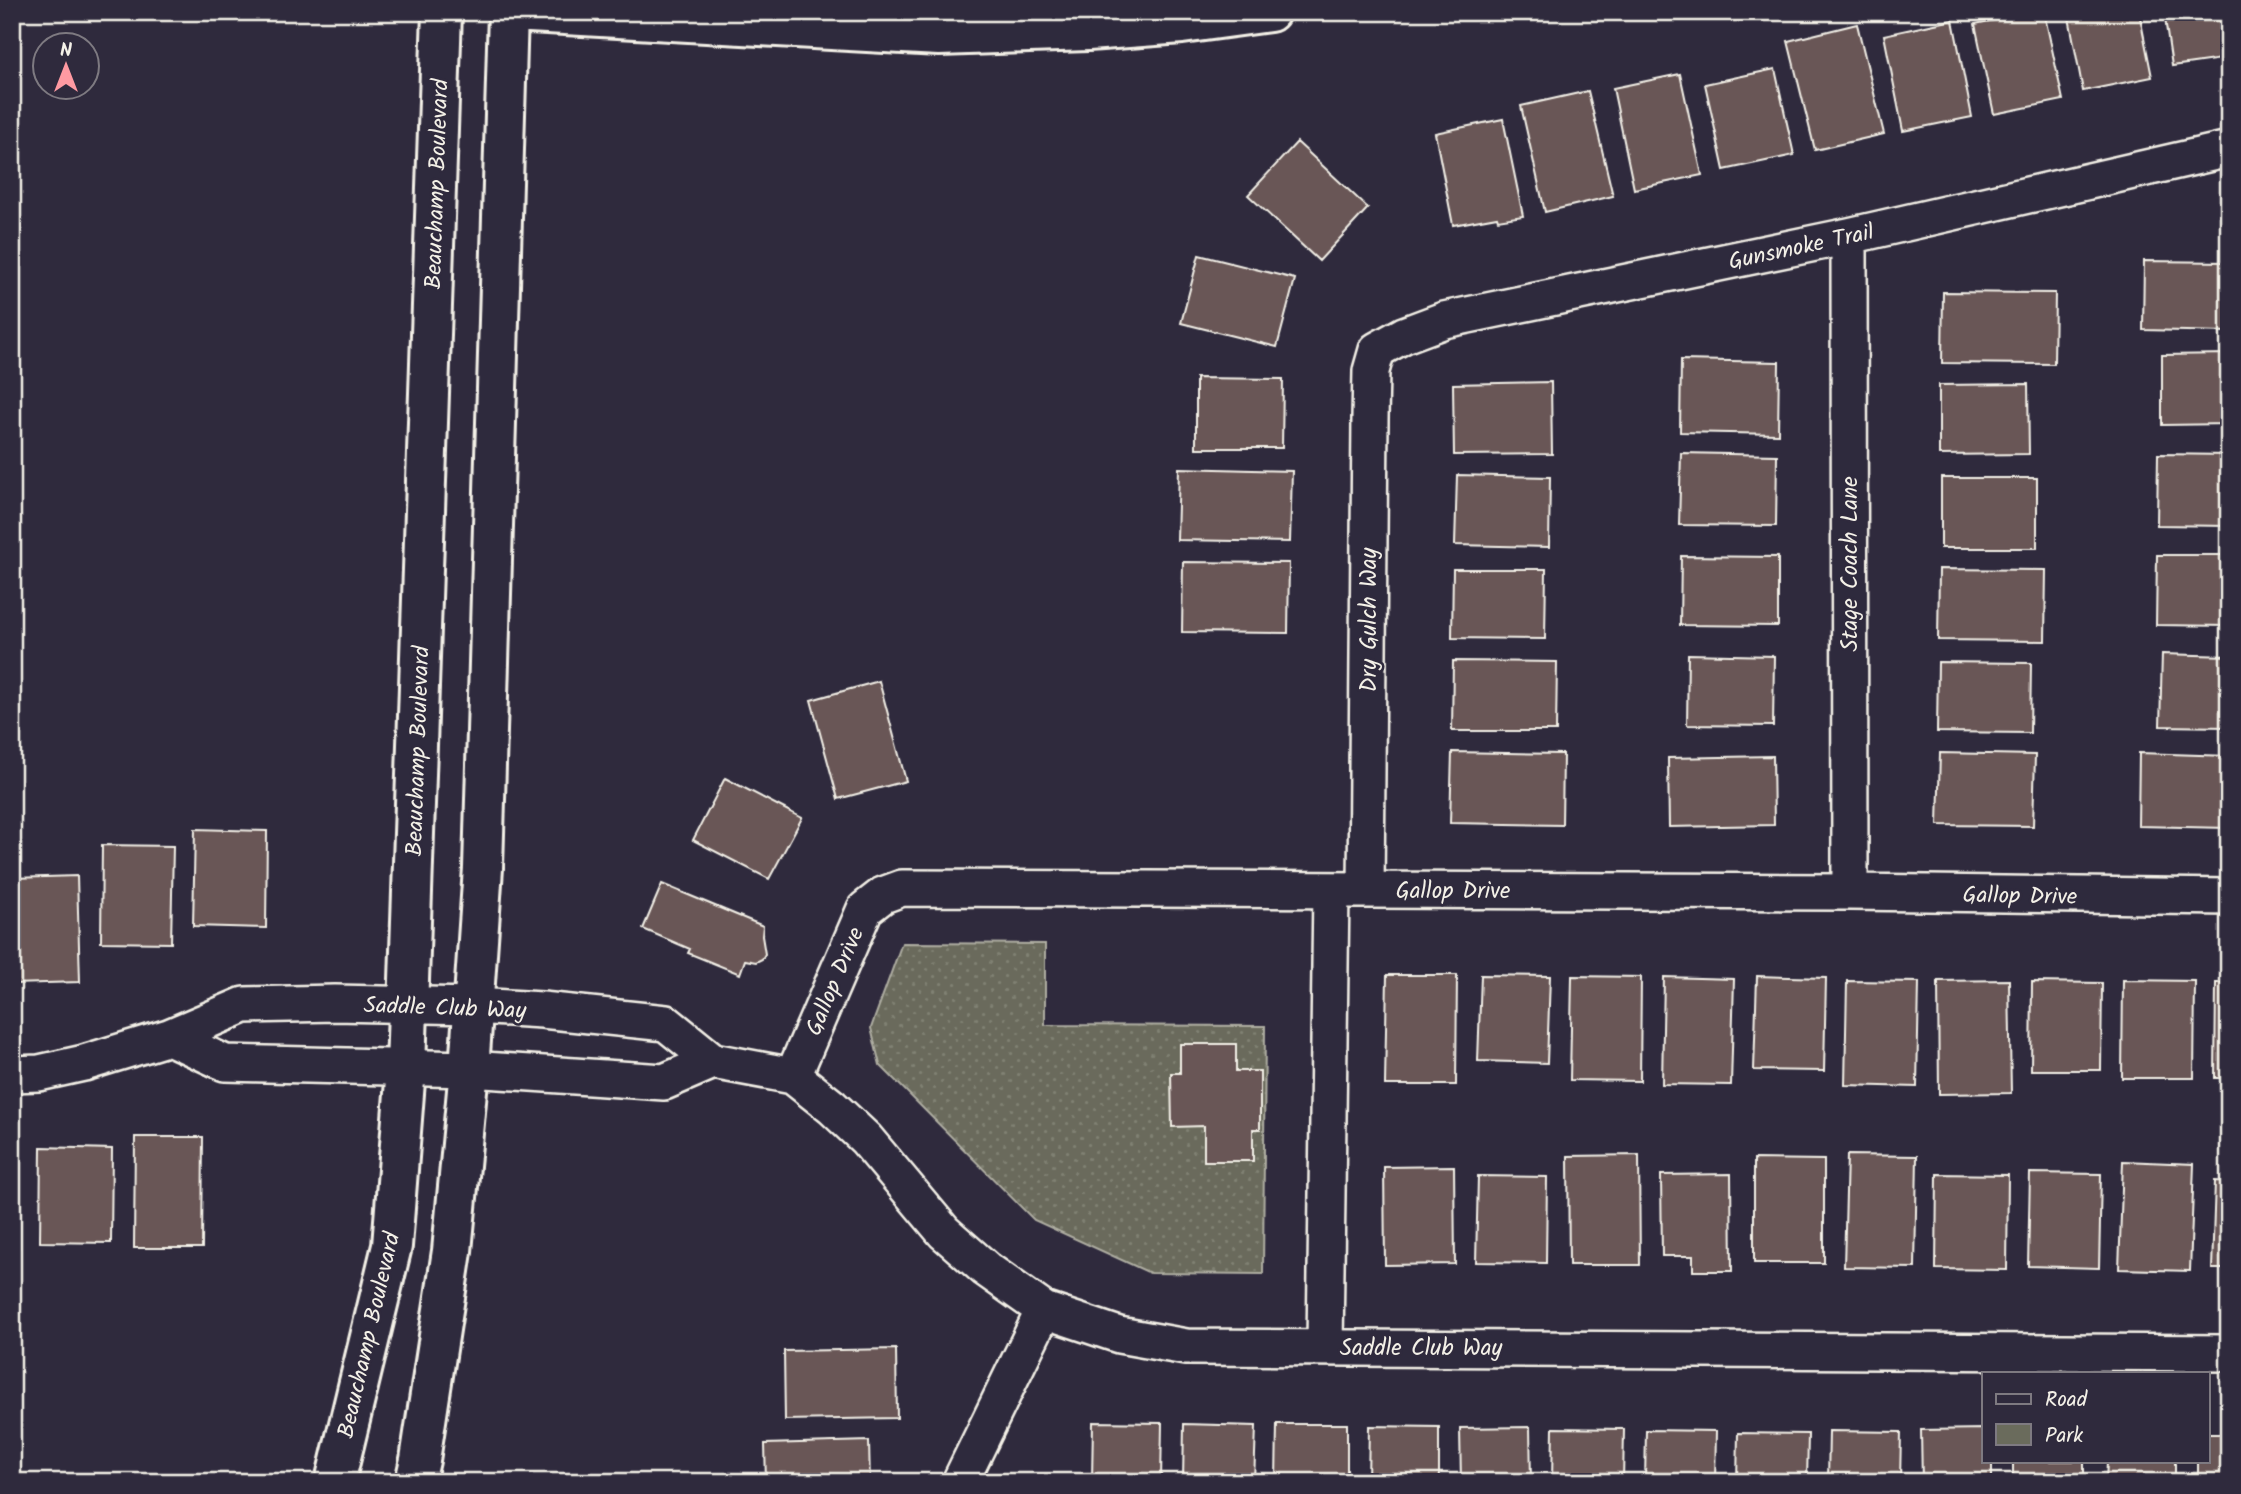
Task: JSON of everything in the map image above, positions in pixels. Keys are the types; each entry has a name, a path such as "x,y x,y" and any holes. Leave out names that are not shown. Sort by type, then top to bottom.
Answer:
{"street":[{"name":"Beauchamp Boulevard","path":"335,1482 392,1246 406,1068 442,12"},
{"path":"415,1482 452,1251 484,868 510,12 939,36 1088,32 1182,24 1270,12"},
{"name":"Gunsmoke Trail","path":"1377,350 1404,335 1444,320 1849,236 2229,149"},
{"name":"Stage Coach Lane","path":"1849,236 1850,892"},
{"name":"Dry Gulch Way","path":"1366,890 1370,395 1371,371 1377,350"},
{"name":"Gallop Drive","path":"793,1076 865,909 883,895 902,888 1850,892 2229,898"},
{"path":"1325,1346 1331,890"},
{"name":"Saddle Club Way","path":"12,1074 39,1073 84,1063 169,1037 244,1005 335,1003 473,1006 667,1023 713,1061 793,1076 866,1139 944,1232 986,1269 1044,1310 1119,1335 1186,1347 2229,1353"},
{"path":"169,1037 225,1063 469,1069 664,1082 713,1061"},
{"path":"960,1482 1044,1310"}],"green space":[{"path":"902,943 1045,944 1045,1025 1265,1026 1263,1274 1150,1273 1034,1220 880,1065 871,1028"}],"building":[{"path":"2044,12 2063,100 1994,114 1975,24"},
{"path":"2068,12 2139,12 2152,77 2083,91"},
{"path":"2164,12 2229,12 2229,58 2172,66"},
{"path":"1953,20 1972,117 1903,131 1884,35"},
{"path":"1857,24 1884,134 1815,150 1788,41"},
{"path":"1775,69 1794,155 1724,170 1705,84"},
{"path":"1680,74 1702,175 1634,189 1613,88"},
{"path":"1588,91 1613,196 1545,212 1521,106"},
{"path":"1503,119 1523,216 1498,220 1497,217 1453,225 1435,133"},
{"path":"1297,142 1368,208 1319,261 1248,195"},
{"path":"1199,255 1295,279 1277,347 1181,323"},
{"path":"2144,261 2229,262 2229,332 2143,330"},
{"path":"1943,292 2055,293 2054,364 1942,363"},
{"path":"2229,354 2229,424 2162,425 2162,355"},
{"path":"1681,360 1779,362 1778,434 1680,432"},
{"path":"1196,378 1283,379 1282,448 1196,448"},
{"path":"1551,382 1552,454 1454,455 1453,384"},
{"path":"2028,384 2029,454 1939,455 1939,385"},
{"path":"1681,453 1777,455 1776,526 1679,525"},
{"path":"2158,454 2229,455 2229,526 2157,525"},
{"path":"1179,468 1292,471 1290,542 1177,540"},
{"path":"1457,475 1550,477 1549,547 1455,545"},
{"path":"1941,478 2037,478 2037,548 1941,548"},
{"path":"2157,555 2229,555 2229,626 2156,625"},
{"path":"1681,556 1778,557 1778,626 1680,625"},
{"path":"1183,562 1289,563 1288,633 1182,632"},
{"path":"1453,569 1546,569 1545,639 1452,638"},
{"path":"1939,569 2046,570 2045,641 1938,640"},
{"path":"1688,654 1774,656 1773,726 1687,725"},
{"path":"2162,654 2229,656 2229,727 2160,726"},
{"path":"1453,661 1557,662 1556,731 1452,731"},
{"path":"1938,662 2031,663 2030,733 1937,732"},
{"path":"879,681 906,781 838,799 811,700"},
{"path":"1452,752 1563,754 1562,825 1450,823"},
{"path":"1940,753 2035,755 2033,826 1938,825"},
{"path":"2139,753 2229,756 2229,828 2138,826"},
{"path":"1773,756 1774,825 1669,827 1668,758"},
{"path":"725,778 802,818 769,879 693,840"},
{"path":"195,829 267,831 266,928 193,926"},
{"path":"102,845 173,846 171,943 101,942"},
{"path":"77,876 80,982 12,984 12,878"},
{"path":"662,884 763,926 765,954 762,959 756,962 745,960 740,974 688,953 690,949 643,929"},
{"path":"1387,975 1457,975 1456,1085 1385,1085"},
{"path":"1481,975 1550,976 1547,1063 1478,1061"},
{"path":"1572,976 1641,977 1640,1081 1570,1080"},
{"path":"1757,976 1826,978 1824,1071 1754,1070"},
{"path":"1664,977 1734,979 1731,1085 1662,1084"},
{"path":"2009,980 2011,1093 1939,1094 1938,981"},
{"path":"2123,980 2195,981 2194,1078 2122,1078"},
{"path":"1847,981 1919,982 1917,1087 1845,1085"},
{"path":"2032,982 2102,983 2101,1070 2031,1070"},
{"path":"2216,983 2229,983 2229,1078 2215,1078"},
{"path":"1180,1044 1236,1044 1236,1071 1260,1071 1260,1129 1253,1129 1253,1161 1204,1161 1204,1126 1172,1127 1171,1073 1180,1073"},
{"path":"135,1137 203,1137 202,1248 134,1248"},
{"path":"41,1147 112,1149 111,1243 40,1242"},
{"path":"12,1152 19,1152 19,1248 12,1248"},
{"path":"1639,1155 1640,1265 1569,1265 1568,1156"},
{"path":"1847,1155 1917,1156 1915,1268 1844,1267"},
{"path":"1754,1159 1824,1160 1824,1263 1754,1263"},
{"path":"2123,1161 2194,1164 2190,1271 2119,1269"},
{"path":"1454,1166 1455,1264 1385,1265 1384,1167"},
{"path":"2030,1173 2101,1174 2099,1268 2028,1266"},
{"path":"1731,1174 1732,1271 1693,1271 1693,1256 1662,1256 1661,1175"},
{"path":"1937,1174 2008,1175 2007,1270 1936,1269"},
{"path":"1478,1176 1547,1177 1546,1263 1476,1262"},
{"path":"2215,1181 2229,1182 2229,1269 2212,1269"},
{"path":"896,1349 897,1418 785,1420 784,1351"},
{"path":"1093,1422 1162,1423 1161,1482 1092,1482"},
{"path":"1184,1424 1256,1426 1254,1482 1183,1482"},
{"path":"1277,1424 1347,1424 1347,1482 1276,1482"},
{"path":"1369,1426 1439,1427 1439,1482 1368,1482"},
{"path":"1530,1427 1531,1482 1461,1482 1460,1428"},
{"path":"1553,1428 1624,1429 1623,1482 1552,1482"},
{"path":"1982,1429 1982,1462 1992,1462 1992,1482 1922,1482 1921,1430"},
{"path":"1646,1430 1716,1431 1715,1482 1645,1482"},
{"path":"1829,1431 1901,1432 1900,1482 1828,1482"},
{"path":"1738,1433 1808,1434 1807,1482 1737,1482"},
{"path":"2210,1434 2229,1434 2229,1482 2198,1482 2198,1462 2210,1462"},
{"path":"869,1441 870,1482 766,1482 765,1444"},
{"path":"2013,1462 2084,1462 2084,1482 2013,1482"},
{"path":"2107,1462 2175,1462 2175,1482 2106,1482"}]}
